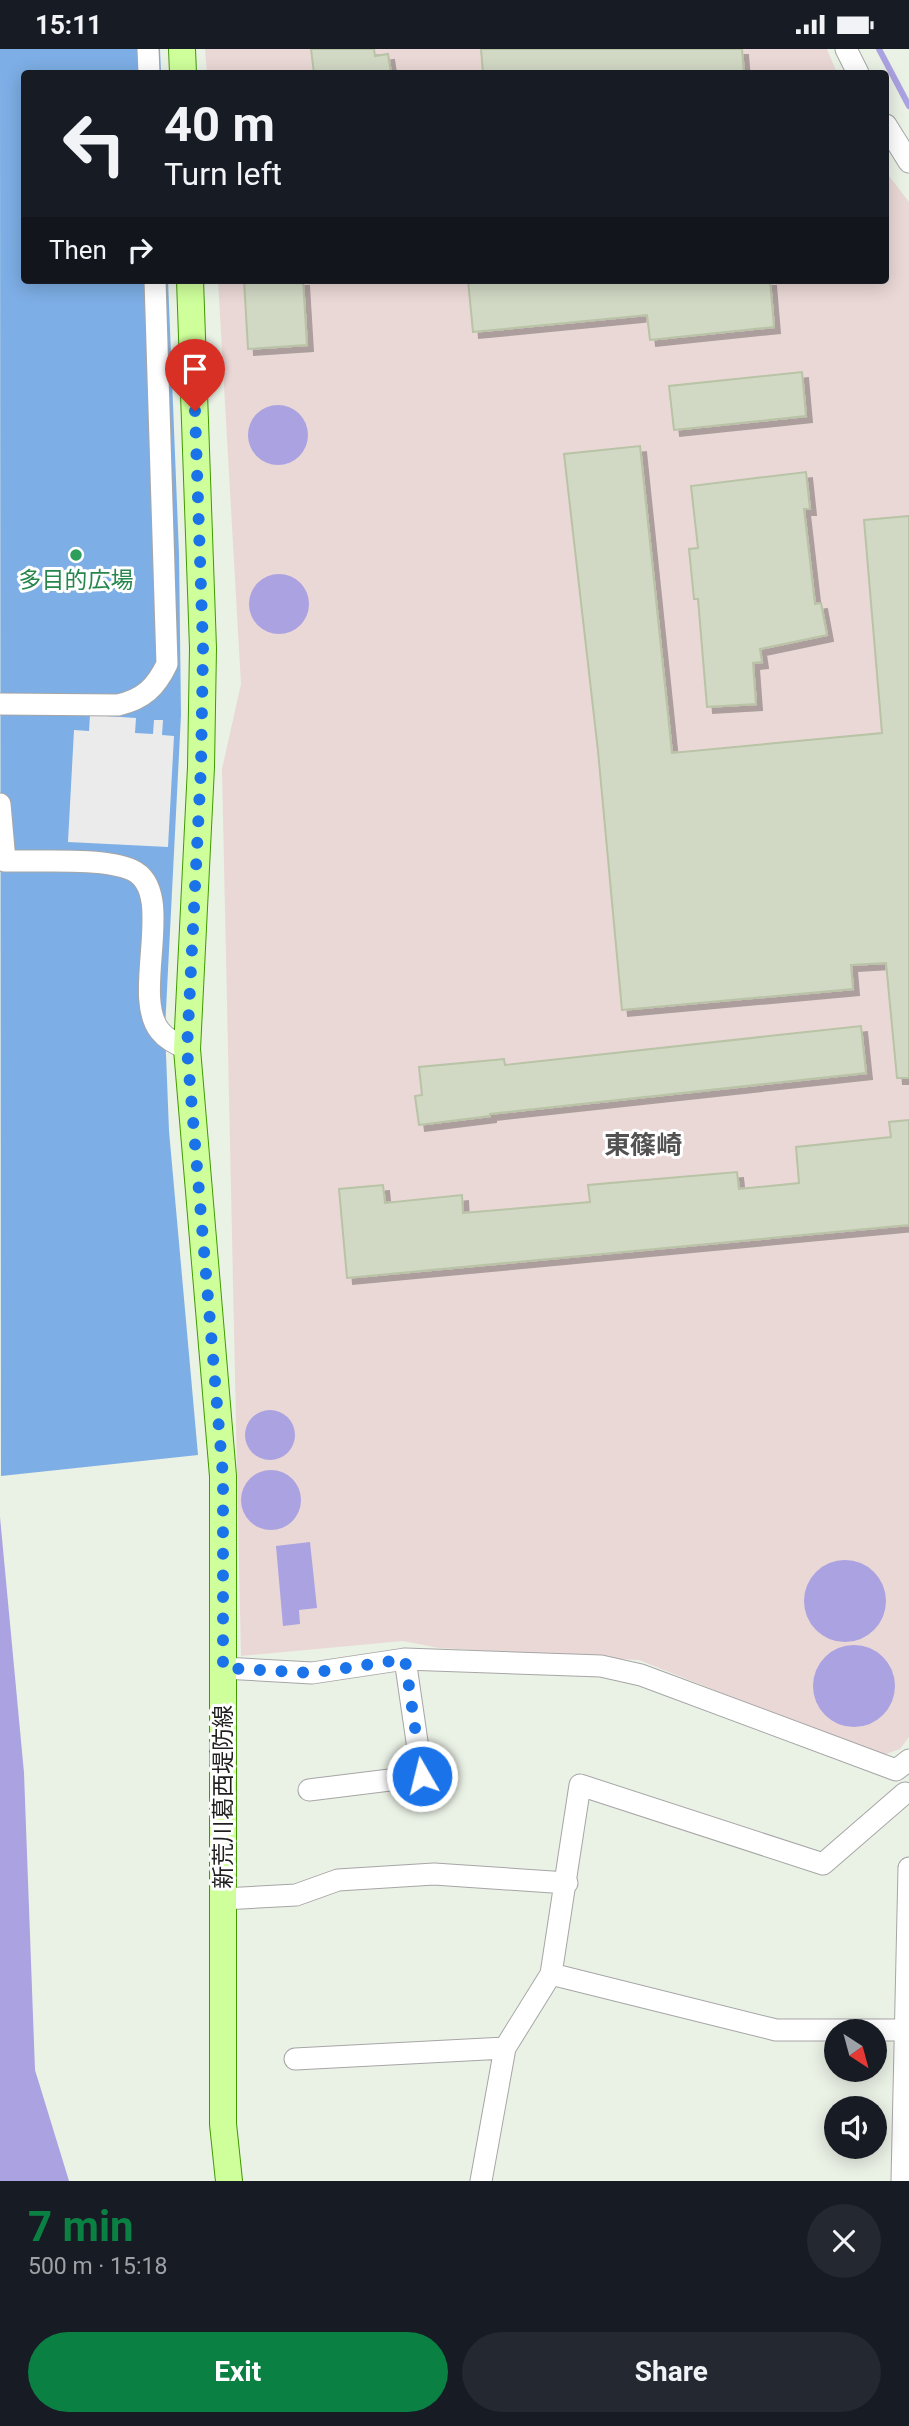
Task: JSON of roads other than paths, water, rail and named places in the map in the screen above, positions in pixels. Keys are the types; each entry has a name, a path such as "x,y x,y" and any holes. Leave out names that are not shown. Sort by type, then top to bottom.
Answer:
{"main road":[{"path":"183,49 183,70"},
{"name":"新荒川葛西堤防線","path":"190,284 203,648 201,767 187,1049 223,1476 223,2124 229,2181"}],"street":[{"path":"148,49 149,70"},
{"path":"846,49 856,70"},
{"path":"889,130 909,162"},
{"path":"0,704 118,705 137,701 157,685 167,664 155,284"},
{"path":"0,804 5,861 117,865 140,874 153,897 149,1011 159,1031 187,1049"},
{"path":"223,1668 312,1673 405,1659 601,1666 641,1675 903,1765 907,1798 823,1864 580,1786 551,1974 505,2048 481,2181"},
{"path":"309,1790 422,1776 405,1659"},
{"path":"902,2181 909,1868"},
{"path":"223,1899 296,1895 338,1880 434,1874 567,1882"},
{"path":"551,1974 775,2030 905,2030"},
{"path":"295,2059 505,2048"}],"waterway":[{"path":"879,49 909,106"}],"place":[{"name":"多目的広場","path":"76,555"}],"district":[{"name":"東篠崎","path":"643,1145"}]}
